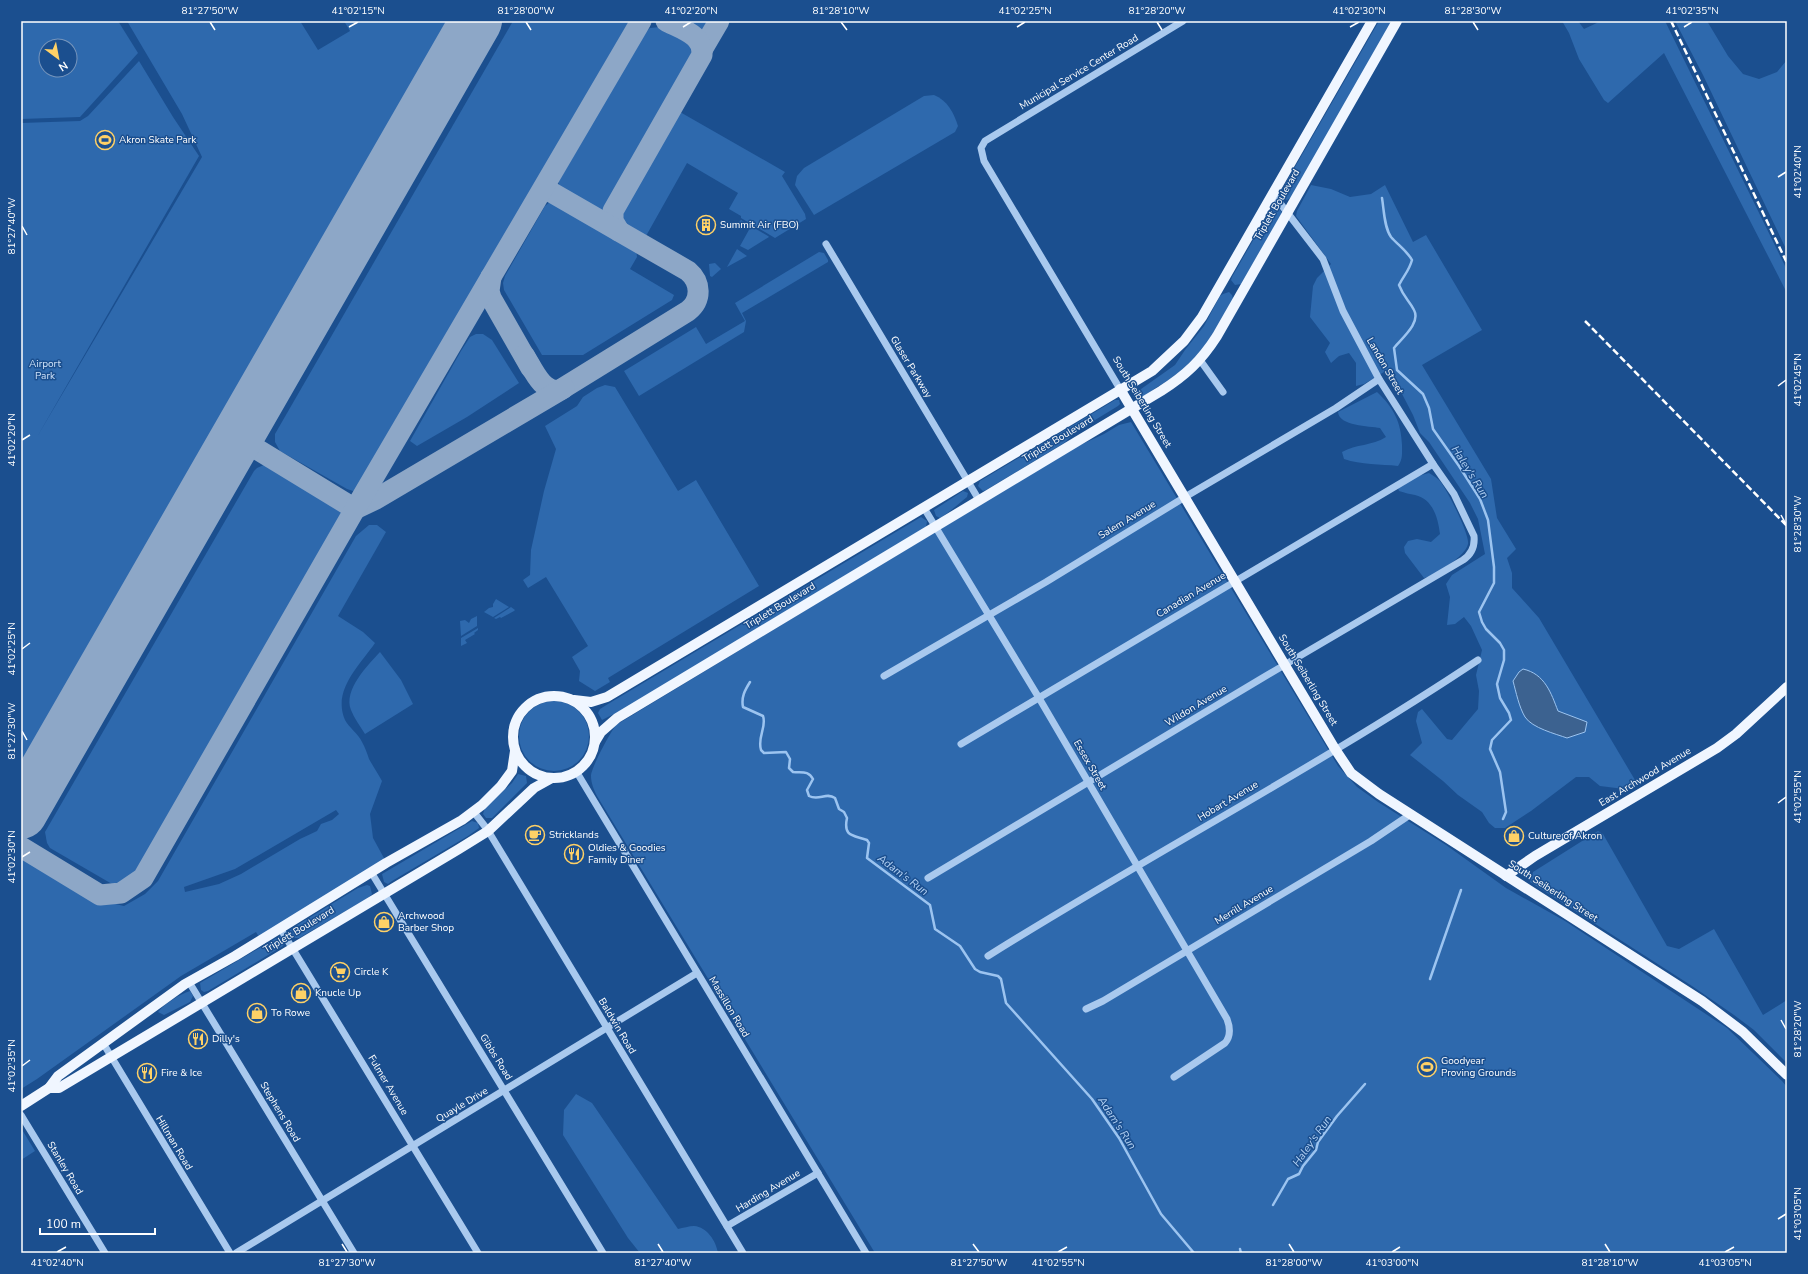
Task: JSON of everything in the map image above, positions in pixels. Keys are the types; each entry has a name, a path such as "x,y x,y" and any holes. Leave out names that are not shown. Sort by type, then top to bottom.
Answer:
{"main road":[{"name":"Triplett Boulevard","path":"574,700 584,702 604,699 1152,371 1184,342 1202,317 1372,21"},
{"name":"Triplett Boulevard","path":"595,742 601,732 617,718 1171,385 1200,360 1217,336 1397,21"},
{"name":"South Seiberling Street","path":"1120,390 1349,770 1358,779 1411,814 1718,1012 1752,1040 1787,1075"},
{"name":"East Archwood Avenue","path":"1506,876 1535,856 1717,748 1736,734 1787,687"},
{"path":"550,696 562,696 574,700 591,718 595,742 589,759 576,771 564,777 552,778 538,775 526,768 515,751 512,737 514,725 519,714 528,705 538,699 550,696"},
{"name":"Triplett Boulevard","path":"21,1106 49,1088 58,1076 189,982 371,872 450,828 473,811 501,786 512,771 515,751"},
{"name":"Triplett Boulevard","path":"49,1088 59,1088 111,1058 201,1002 488,831 524,796 534,788 552,778"}],"street":[{"name":"Municipal Service Center Road","path":"986,141 1183,21"},
{"name":"South Seiberling Street","path":"986,141 981,151 984,161 1120,390"},
{"name":"Landon Street","path":"1273,194 1323,259 1343,311 1379,379 1433,464 1454,494 1462,509 1474,536 1472,549"},
{"name":"Glaser Parkway","path":"826,244 846,280 979,500"},
{"path":"1200,360 1223,392"},
{"name":"Salem Avenue","path":"884,676 988,614 1046,582 1185,497 1336,408 1379,379"},
{"name":"Canadian Avenue","path":"961,744 1433,464"},
{"name":"Essex Street","path":"924,508 1039,698 1222,1008 1229,1024 1229,1036 1225,1043 1174,1077"},
{"name":"Wildon Avenue","path":"928,878 1464,560 1470,554 1472,549"},
{"name":"Hobart Avenue","path":"988,956 1335,749 1478,660"},
{"name":"Massillon Road","path":"576,771 866,1253"},
{"name":"Baldwin Road","path":"473,811 488,831 743,1253"},
{"name":"Merrill Avenue","path":"1086,1009 1104,1001 1391,829 1411,814"},
{"name":"Gibbs Road","path":"371,872 603,1253"},
{"name":"Fulmer Avenue","path":"280,928 478,1253"},
{"name":"Quayle Drive","path":"236,1253 697,973"},
{"name":"Stephens Road","path":"189,982 354,1253"},
{"name":"Hillman Road","path":"103,1043 230,1253"},
{"name":"Stanley Road","path":"21,1115 105,1253"},
{"name":"Harding Avenue","path":"727,1226 818,1173"}],"green space":[{"path":"21,21 118,21 138,53 80,117 21,119"},
{"name":"Airport Park","path":"127,21 300,21 318,50 350,31 344,21 451,21 21,765 21,123 80,121 88,116 139,61 199,156 37,437 202,157 182,114"},
{"path":"513,21 631,21 629,28 364,487 353,491 347,489 280,451 275,442 275,434"},
{"path":"681,21 716,21 707,33 702,33"},
{"path":"1379,21 1393,21 1292,197 1287,200 1284,199 1280,193"},
{"path":"1562,21 1578,21 1584,29 1601,21 1665,21 1787,270 1787,293 1664,53 1608,103 1604,100 1579,59 1569,33"},
{"path":"1675,21 1707,21 1728,56 1743,74 1759,79 1777,72 1787,60 1787,251 1703,75"},
{"path":"660,27 689,42 697,50 697,56 611,202 606,210 600,212 561,191 558,187 559,181 644,33 650,28"},
{"path":"934,95 943,100 952,112 958,126 955,132 814,215 795,185 797,176 804,168 924,96"},
{"path":"680,112 785,172 782,176 805,214 806,219 775,238 741,218 741,216 729,209 738,193 687,163 646,236 642,236 629,230 621,224 618,221 617,213 673,116"},
{"path":"1311,185 1331,189 1350,197 1371,194 1385,185 1413,242 1426,235 1482,330 1422,365 1491,479 1497,518 1516,549 1507,558 1512,573 1512,588 1539,618 1635,780 1624,789 1600,786 1589,777 1576,777 1531,811 1505,828 1495,828 1489,823 1482,812 1458,795 1410,755 1422,743 1416,721 1418,712 1422,709 1447,739 1452,740 1478,709 1479,691 1476,675 1482,650 1471,626 1464,617 1455,624 1447,625 1450,597 1446,584 1452,575 1485,554 1478,519 1470,503 1429,442 1420,433 1413,415 1389,369 1364,384 1356,386 1356,363 1349,353 1339,356 1331,363 1325,352 1330,343 1310,317 1313,286 1317,278 1331,264 1296,216 1297,211"},
{"path":"555,201 633,246 636,249 637,257 630,269 674,295 672,300 583,355 542,355 504,290 503,283 505,276 545,206 550,202"},
{"path":"1274,207 1279,208 1282,213 1241,284 1235,285 1231,280 1232,277 1271,209"},
{"path":"741,220 769,237 748,250 740,246 750,228 739,222"},
{"path":"737,249 747,256 727,267"},
{"path":"819,252 824,253 828,262 742,313 746,321 744,332 639,396 624,371 696,327 706,344 745,321 735,303"},
{"path":"715,263 721,269 712,277 710,276 709,264"},
{"path":"1229,292 1233,299 1202,349 1183,369 1144,396 1136,399 1133,396 1134,394 1175,365 1204,326 1220,296"},
{"path":"476,334 483,334 492,340 519,383 467,417 417,446 410,441 461,351 470,337"},
{"path":"605,385 615,387 678,491 696,480 759,586 608,678 610,682 595,691 579,681 580,671 572,657 588,646 546,577 528,588 523,580 530,575 531,550 544,491 556,449 545,426 577,406 583,397"},
{"path":"1377,392 1396,416 1400,429 1402,451 1398,466 1351,461 1344,459 1342,452 1347,449 1381,440 1386,437 1380,428 1349,423 1340,417 1338,412"},
{"path":"1115,400 1119,400 1120,404 1118,406 1077,431 1064,443 986,490 983,491 978,486 980,481"},
{"path":"1131,422 1338,766 1357,787 1446,845 1506,888 1565,921 1727,1028 1787,1087 1787,1253 875,1253 597,796 592,781 592,772 601,750 616,725 1078,446 1119,425"},
{"path":"266,464 274,466 335,503 342,509 343,519 143,868 137,876 130,881 122,884 112,884 50,848 47,843 45,832 254,471"},
{"path":"1429,473 1439,480 1447,492 1462,522 1468,539 1468,544 1466,549 1457,559 1424,578 1405,553 1404,547 1408,541 1417,539 1431,542 1440,534 1438,522 1434,510 1426,501 1421,497 1399,491 1398,488 1418,476"},
{"path":"963,491 968,493 967,497 940,518 936,516 934,510"},
{"path":"921,517 927,521 926,527 622,710 602,720 598,713 600,709"},
{"path":"369,525 377,525 386,532 338,616 363,632 375,643 355,669 345,688 342,698 342,709 345,720 360,739 369,759 382,781 370,814 373,838 385,860 259,937 256,932 181,976 21,1089 21,858 98,900 124,906 145,894 158,881 356,536","holes":["336,810 339,814 332,820 321,824 317,831 300,839 241,874 219,884 185,892 184,887 235,869"]},
{"path":"496,599 509,607 493,617 484,612 493,607"},
{"path":"511,607 515,610 514,611 501,618 494,618"},
{"path":"477,616 477,626 461,636 460,621 465,620 469,623 471,619"},
{"path":"478,628 478,630 474,633 475,634 465,640 467,643 461,646 461,638"},
{"path":"380,652 401,680 413,704 365,734 351,710 349,702 350,694 353,686 363,671"},
{"path":"554,701 567,704 579,711 586,723 589,736 586,749 579,761 567,768 554,771 541,768 529,761 522,749 519,736 522,723 529,711 541,704"},
{"path":"518,774 526,776 527,783 492,818 486,818 483,814 485,808 512,783"},
{"path":"472,821 478,823 479,828 468,836 388,884 384,882 382,874"},
{"path":"1598,831 1603,834 1667,946 1679,949 1714,929 1763,1015 1787,1000 1787,1063 1754,1030 1734,1015 1692,986 1530,882 1533,872"},
{"path":"367,885 370,886 372,894 368,898 299,938 293,938 289,935 290,930 294,927 358,888"},
{"path":"280,936 285,942 283,946 208,991 204,992 201,990 200,983"},
{"path":"190,991 193,996 190,1002 164,1015 158,1012 172,1000"},
{"path":"576,1094 592,1103 678,1229 694,1226 703,1229 713,1239 718,1253 640,1253 628,1238 563,1135 564,1110"},
{"path":"21,1128 35,1151 21,1160"}],"shaded area":[{"path":"1523,669 1537,675 1542,680 1550,691 1558,711 1587,722 1585,732 1567,738 1544,730 1528,721 1521,709 1513,681"}],"waterway":[{"name":"Haley's Run","path":"1382,198 1389,233 1412,260 1399,285 1414,310 1415,320 1410,330 1394,348 1397,370 1423,394 1429,408 1433,429 1480,499 1488,520 1494,567 1494,583 1479,612 1486,629 1500,643 1504,650 1504,660 1497,684 1500,698 1509,713 1511,720 1492,740 1490,749 1500,772 1506,812 1503,819"},
{"name":"Adam's Run","path":"750,682 743,697 743,707 763,716 764,724 760,741 761,750 764,753 786,752 790,759 789,768 793,772 809,774 813,779 807,790 809,796 816,798 832,796 835,798 839,809 844,812 847,818 846,829 848,832 853,836 867,840 869,843 867,858 930,905 935,929 960,946 975,969 980,972 998,976 1001,979 1006,1003 1092,1099 1119,1138 1161,1214 1194,1253"},
{"name":"Haley's Run","path":"1430,979 1461,890"},
{"name":"Haley's Run","path":"1273,1205 1288,1179 1299,1174 1303,1166 1316,1150 1318,1142 1337,1116 1365,1084"},
{"name":"Haley's Run","path":"1240,1249 1241,1253"}],"taxiway":[{"path":"21,847 100,895 121,893 143,878 355,509 641,21"},
{"path":"619,231 613,221 613,211 702,55 702,48 695,38 685,30 666,21"},
{"path":"702,50 719,21"},
{"path":"524,355 543,384 548,388 560,390 688,311 693,307 698,296 695,280 688,271 544,188"},
{"path":"491,277 489,291 491,298 531,368"},
{"path":"237,437 355,509 376,499 564,388"}],"runway":[{"path":"21,813 476,21"}],"railway":[{"path":"1671,21 1787,263"},
{"path":"1585,321 1787,526"}],"place":[{"name":"Akron Skate Park","path":"105,140"},
{"name":"Summit Air (FBO)","path":"706,225"},
{"name":"Stricklands","path":"535,835"},
{"name":"Culture of Akron","path":"1514,836"},
{"name":"Oldies & Goodies Family Diner","path":"574,854"},
{"name":"Archwood Barber Shop","path":"384,922"},
{"name":"Circle K","path":"340,972"},
{"name":"Knucle Up","path":"301,993"},
{"name":"To Rowe","path":"257,1013"},
{"name":"Dilly's","path":"198,1039"},
{"name":"Goodyear Proving Grounds","path":"1427,1067"},
{"name":"Fire & Ice","path":"147,1073"}]}
